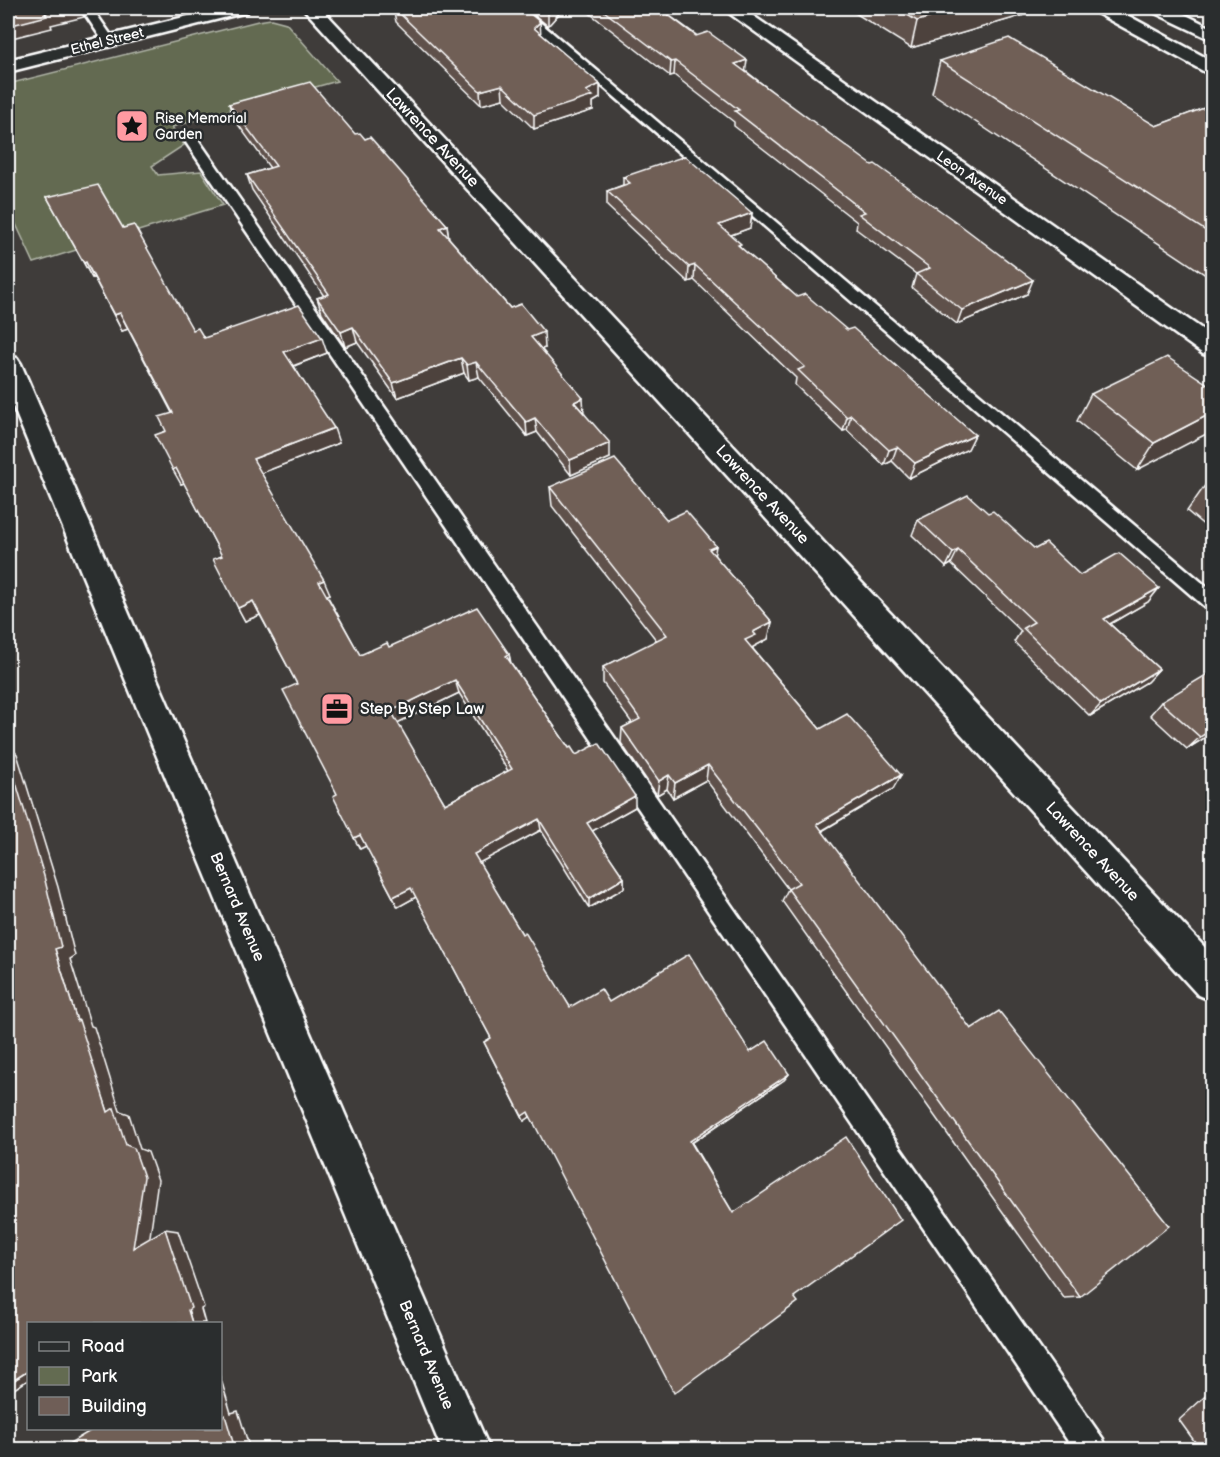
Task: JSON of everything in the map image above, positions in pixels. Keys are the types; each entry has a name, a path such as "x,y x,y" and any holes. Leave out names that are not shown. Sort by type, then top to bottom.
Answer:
{"main road":[{"name":"Ethel Street","path":"8,66 241,8"},
{"name":"Lawrence Avenue","path":"312,8 1212,982"},
{"name":"Leon Avenue","path":"731,8 1212,348"},
{"path":"1101,8 1212,68"},
{"path":"1160,8 1212,35"},
{"name":"Bernard Avenue","path":"8,364 466,1449"}],"lane":[{"path":"87,8 110,41"},
{"path":"517,8 1212,602"},
{"path":"192,141 1092,1449"}],"green space":[{"path":"271,19 286,23 337,81 172,127 184,145 152,166 158,175 201,171 223,205 34,263 8,207 8,84"}],"building":[{"path":"8,8 67,8 45,13 47,16 8,26"},
{"path":"394,8 523,8 540,22 534,28 600,84 586,91 593,96 534,115 502,85 480,91"},
{"path":"541,8 552,8 548,13"},
{"path":"600,8 659,8 696,36 708,32 747,60 735,64 872,165 875,164 959,224 1033,280 962,310 916,274 930,268 859,214 865,212 735,111 739,110"},
{"path":"896,8 964,8 917,21"},
{"path":"1009,38 1156,126 1212,105 1212,235 940,61"},
{"path":"310,82 355,134 360,133 365,139 370,137 447,225 440,228 510,308 521,304 544,332 531,337 583,398 574,402 610,443 570,460 535,418 526,422 476,362 467,365 461,358 393,383 353,327 341,332 317,298 329,294 247,175 276,166 229,104"},
{"path":"685,156 752,213 719,225 741,244 738,245 797,297 805,294 847,330 853,328 975,435 915,463 897,447 889,450 851,415 847,417 798,370 805,367 695,265 689,267 607,191 630,183 623,177"},
{"path":"98,185 123,228 134,225 193,330 198,328 204,338 299,305 322,338 284,352 334,428 253,459 324,580 319,582 360,655 387,643 389,647 477,607 509,654 506,656 569,748 571,747 576,755 599,743 635,796 587,823 624,878 589,899 539,819 474,854 522,934 525,932 570,1007 601,989 609,1002 689,954 750,1052 767,1041 789,1074 690,1141 733,1213 846,1137 901,1220 794,1297 798,1302 674,1393 528,1112 522,1116 484,1042 491,1038 411,888 393,897 360,835 354,838 333,796 337,794 283,690 297,684 253,601 238,608 213,559 222,556 176,468 173,470 155,435 166,431 159,417 173,413 120,313 114,315 86,262 84,263 47,197","holes":["455,680 512,769 445,804 391,711"]},
{"path":"1167,357 1212,387 1212,413 1154,443 1091,394"},
{"path":"615,459 667,520 686,511 716,546 709,549 772,622 753,632 756,635 745,640 820,729 847,714 901,775 817,824 971,1029 999,1011 1169,1226 1080,1297 788,889 799,883 708,765 675,783 669,775 659,781 622,728 640,719 603,667 667,635 550,487"},
{"path":"1212,479 1212,488 1206,484"},
{"path":"968,495 988,513 993,511 1035,549 1046,543 1080,575 1119,553 1159,588 1104,619 1159,669 1101,704 1023,628 1034,622 958,550 953,553 918,520"},
{"path":"1211,672 1212,729 1200,737 1161,702"},
{"path":"8,756 44,876 61,947 55,949 77,1021 79,1020 108,1112 114,1108 126,1145 134,1148 144,1177 133,1248 165,1229 191,1308 188,1310 192,1322 27,1322 27,1372 8,1384"},
{"path":"225,1415 235,1449 60,1449 92,1430 222,1430 222,1417"}],"place":[{"name":"Rise Memorial Garden","path":"132,126"},
{"name":"Step By Step Law","path":"337,709"}]}
